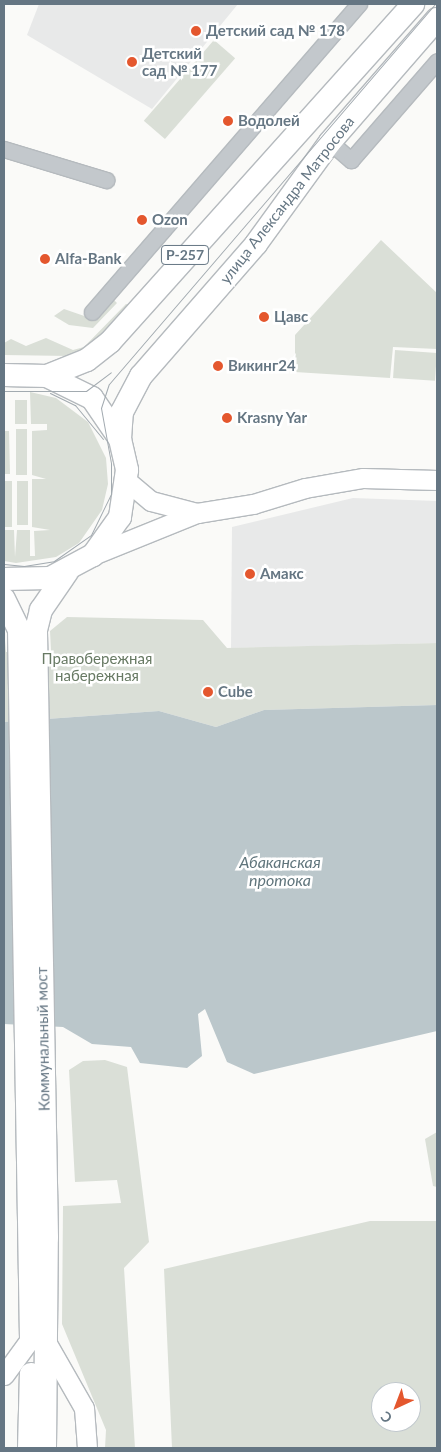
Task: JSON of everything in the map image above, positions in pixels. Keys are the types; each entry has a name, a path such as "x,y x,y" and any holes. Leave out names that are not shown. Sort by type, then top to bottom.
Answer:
{"highway":[{"name":"улица Александра Матросова","path":"47,376 88,360 110,342 413,4"},
{"name":"улица Александра Матросова","path":"120,439 122,412 141,376 256,244 330,142 437,19"},
{"name":"Р-257","path":"4,375 47,376 92,398 120,439 127,481 120,516 93,555 67,572 32,581 4,579"},
{"path":"4,600 27,630 67,572"},
{"name":"Коммунальный мост","path":"27,630 38,1339 45,1448"},
{"name":"Коммунальный мост","path":"30,1448 38,1339"}],"main road":[{"path":"93,555 197,514 338,481 437,480"},
{"path":"127,481 152,501 197,514"},
{"path":"4,1375 38,1339 84,1408 87,1448"}],"street":[{"path":"92,312 359,4"},
{"path":"330,142 350,160 437,61"},
{"path":"4,149 106,180"}],"shaded area":[{"name":"Детский сад № 177","path":"39,4 238,4 152,109 27,35"},
{"path":"353,498 437,501 437,643 231,648 232,527"}],"green space":[{"path":"214,40 235,58 165,139 144,121"},
{"path":"381,240 437,293 437,349 393,347 390,378 295,372 295,335"},
{"path":"114,300 117,303 93,328 69,325 54,316 64,309 93,319"},
{"path":"126,304 131,305 94,348 69,356 4,355 4,343 11,339 26,346 46,338 73,350 84,347"},
{"path":"395,350 437,353 435,381 393,378"},
{"path":"30,392 56,398 88,422 106,458 108,484 102,510 79,543 56,557 16,563 4,561 4,530 14,530 15,557 17,530 30,530 30,556 35,556 34,531 50,530 32,527 32,479 46,479 32,475 32,431 47,430 47,424 31,424"},
{"path":"15,400 27,400 27,424 15,424"},
{"path":"16,429 27,429 27,475 16,475"},
{"path":"4,431 9,431 10,474 4,474"},
{"path":"4,481 12,481 12,527 4,527"},
{"path":"17,481 28,481 28,525 17,525"},
{"name":"Правобережная набережная","path":"67,617 203,620 227,648 437,643 437,705 264,710 216,727 159,711 4,722 4,629 6,652 51,651 50,631"},
{"path":"105,1060 127,1067 149,1242 124,1268 135,1448 105,1448 106,1430 62,1324 63,1206 121,1203 117,1180 75,1182 69,1070 83,1061"},
{"path":"437,1132 437,1187 433,1186 425,1139"},
{"path":"370,1221 437,1221 437,1448 172,1448 164,1269"}],"water":[{"name":"Абаканская протока","path":"437,705 437,1031 254,1074 227,1062 205,1009 198,1014 202,1056 187,1068 140,1063 131,1047 92,1044 63,1027 4,1024 4,722 159,711 216,727 264,710"}],"tram line":[{"path":"4,564 24,566 54,561 91,535 111,494 111,463 101,408 109,384 435,4"},
{"path":"4,391 86,391 111,372"},
{"path":"50,393 75,405 103,439"}],"place":[{"name":"Детский сад № 178","path":"196,31"},
{"name":"Детский сад № 177","path":"132,62"},
{"name":"Водолей","path":"228,121"},
{"name":"Ozon","path":"142,220"},
{"name":"Alfa-Bank","path":"45,259"},
{"name":"Цавс","path":"264,317"},
{"name":"Викинг24","path":"218,366"},
{"name":"Krasny Yar","path":"227,418"},
{"name":"Амакс","path":"250,574"},
{"name":"Cube","path":"208,692"}]}
